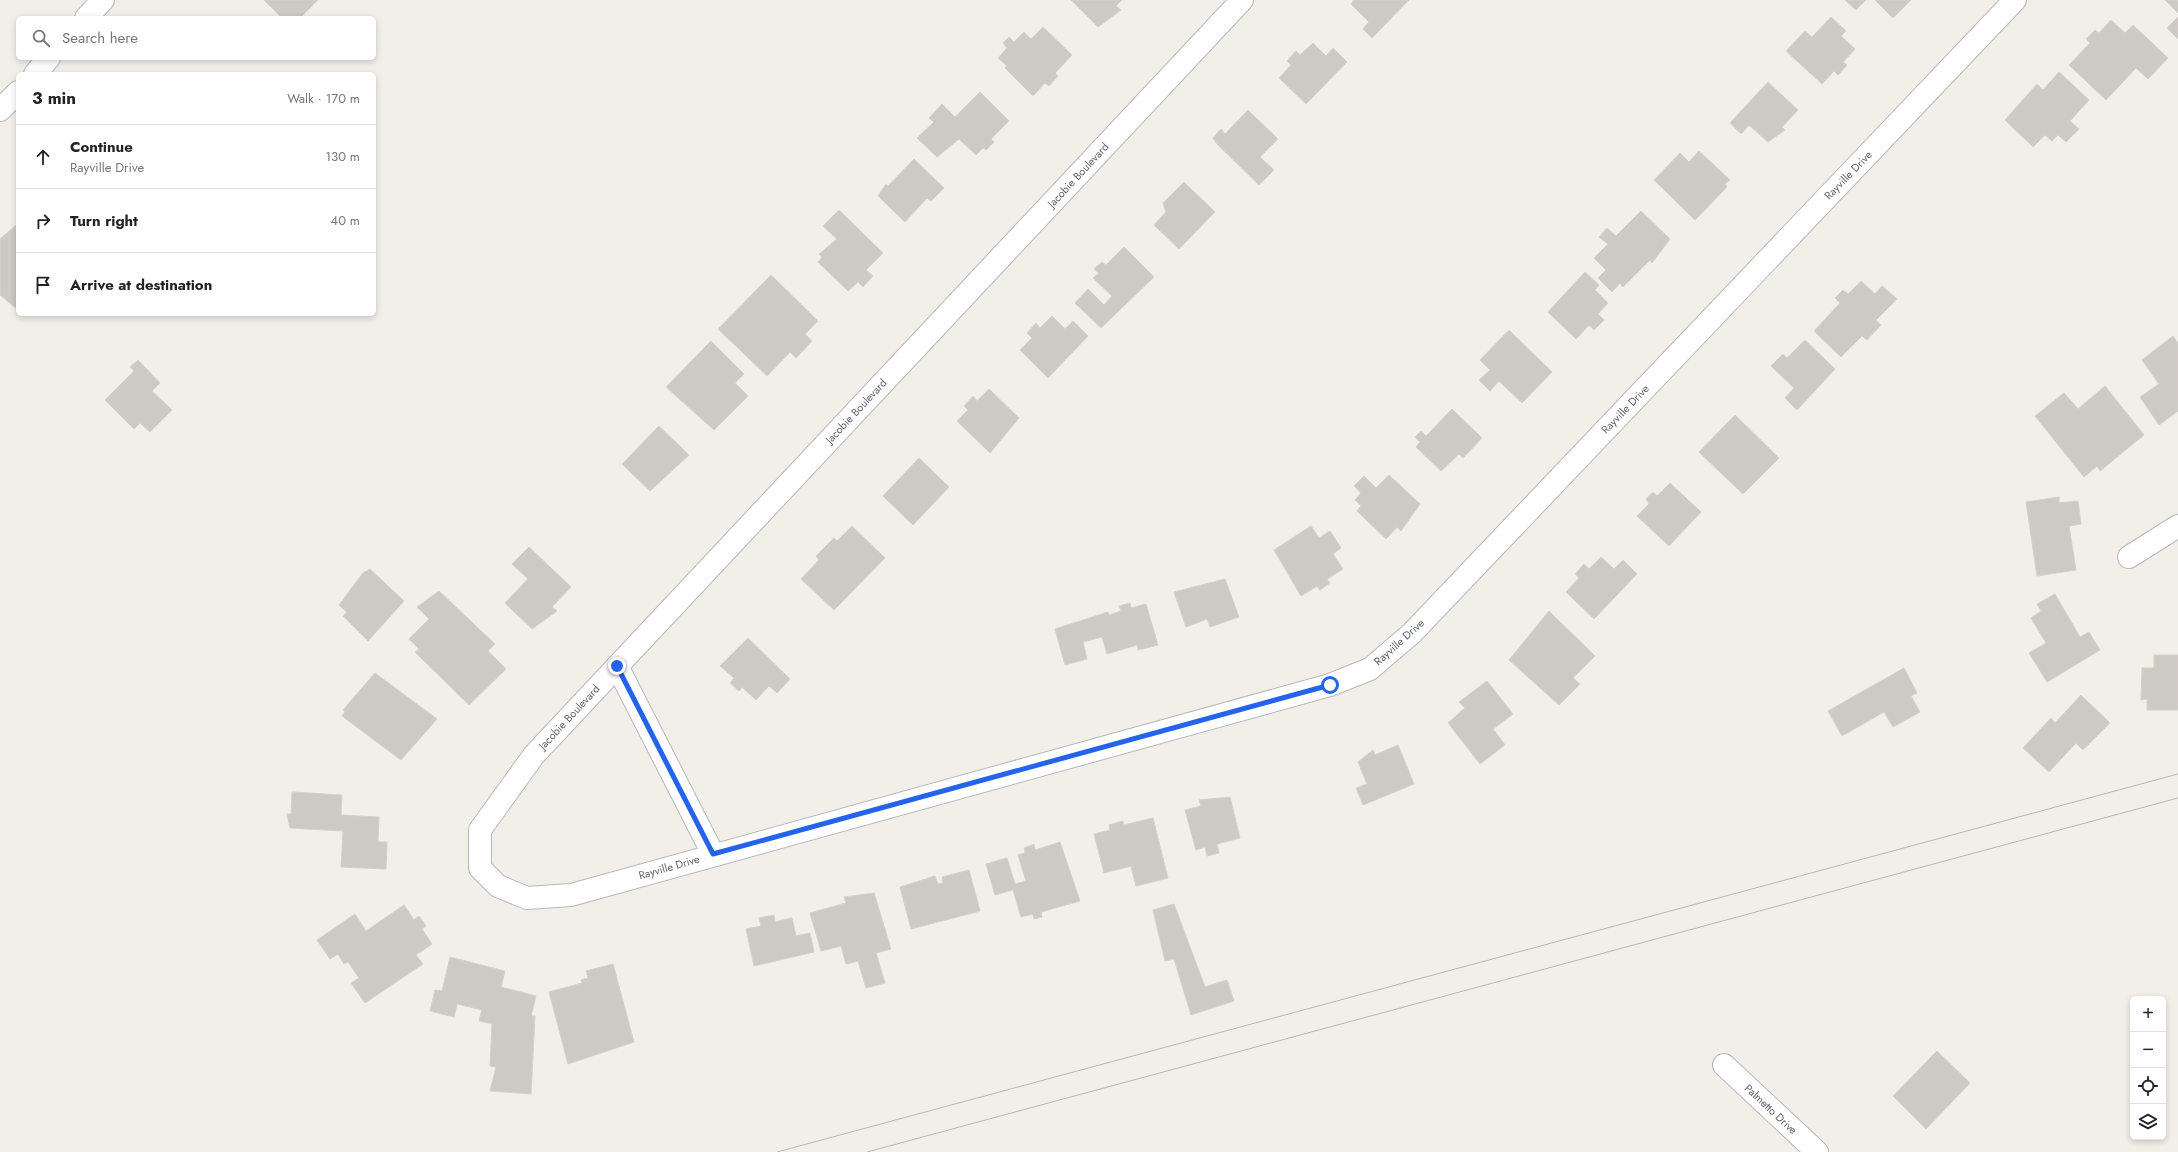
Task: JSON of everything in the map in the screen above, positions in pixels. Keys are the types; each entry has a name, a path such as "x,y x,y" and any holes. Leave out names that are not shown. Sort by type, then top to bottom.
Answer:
{"street":[{"name":"Jacobie Boulevard","path":"480,830 534,755 1242,0"},
{"name":"Rayville Drive","path":"480,830 480,868 498,886 527,898 571,895 713,854 1330,685 1370,669 1412,633 2014,0"},
{"path":"37,72 47,60"},
{"path":"0,110 16,94"},
{"path":"2129,557 2178,526"},
{"path":"617,666 713,854"},
{"name":"Palmetto Drive","path":"1724,1065 1817,1152"}],"building":[{"path":"264,0 318,0 302,16 280,16"},
{"path":"1071,0 1122,0 1116,6 1121,10 1098,27"},
{"path":"1354,0 1409,0 1372,38 1363,29 1369,22 1351,4"},
{"path":"1845,0 1866,0 1856,10"},
{"path":"1875,0 1911,0 1893,18"},
{"path":"2165,0 2178,0 2178,13"},
{"path":"1831,17 1846,31 1841,36 1855,49 1843,62 1847,65 1838,75 1834,71 1822,84 1786,51 1805,31 1812,37"},
{"path":"2178,17 2178,39 2167,28"},
{"path":"2111,20 2125,33 2133,25 2168,58 2148,79 2136,68 2106,100 2069,65 2090,43 2086,39 2095,30 2099,33"},
{"path":"1043,27 1072,55 1055,73 1058,76 1049,86 1045,83 1033,96 1005,68 1007,66 998,58 1007,48 1003,43 1009,37 1014,42 1024,32 1031,39"},
{"path":"1313,43 1326,56 1333,48 1347,62 1306,104 1279,78 1291,65 1287,61 1296,51 1300,55"},
{"path":"2059,72 2089,100 2070,121 2079,129 2066,142 2058,135 2052,141 2045,135 2033,147 2005,120 2037,84 2043,90"},
{"path":"1768,82 1798,110 1782,127 1785,130 1768,142 1749,125 1741,134 1730,123"},
{"path":"980,92 1009,121 991,139 994,142 986,150 983,148 976,155 959,139 937,157 917,138 934,122 929,118 942,104 955,117"},
{"path":"1248,110 1278,139 1260,157 1274,170 1259,185 1217,144 1213,138 1221,129 1225,134"},
{"path":"1699,151 1730,180 1725,184 1727,187 1695,220 1654,180 1680,153 1689,162"},
{"path":"914,159 944,188 931,201 927,198 905,222 878,196 886,184 888,186"},
{"path":"1184,182 1215,212 1179,249 1154,225 1166,212 1163,203"},
{"path":"839,210 883,253 866,270 873,276 863,287 858,282 848,291 818,262 822,257 819,254 837,239 823,226"},
{"path":"1641,211 1670,239 1652,263 1650,260 1623,287 1620,283 1612,292 1598,278 1606,270 1594,258 1608,244 1599,237 1607,228 1616,236"},
{"path":"16,225 16,308 0,295 0,239"},
{"path":"1124,247 1154,277 1101,328 1075,303 1088,289 1104,305 1112,296 1093,278 1099,273 1094,269 1102,262 1106,265"},
{"path":"1585,272 1599,285 1595,290 1608,303 1598,314 1604,320 1594,330 1589,325 1576,339 1548,312"},
{"path":"771,275 818,321 805,334 812,341 796,358 790,352 767,376 718,329"},
{"path":"1861,281 1875,294 1882,286 1897,299 1876,320 1881,325 1867,340 1862,336 1841,357 1814,331 1840,303 1835,298 1843,290 1848,294"},
{"path":"1052,316 1065,329 1073,321 1088,336 1048,378 1020,350 1032,338 1027,333 1036,323 1040,328"},
{"path":"1509,330 1552,372 1522,403 1499,381 1490,391 1479,380 1490,370 1480,360"},
{"path":"2173,336 2178,343 2178,411 2159,425 2140,397 2159,384 2142,360"},
{"path":"1805,340 1835,369 1797,410 1785,398 1794,388 1771,366 1783,354 1787,358"},
{"path":"711,341 744,374 735,383 748,396 714,430 666,387"},
{"path":"138,360 160,383 152,391 172,410 150,432 140,423 134,429 105,400 134,371 130,367"},
{"path":"2105,386 2144,435 2100,471 2097,466 2084,477 2035,416 2064,393 2078,409"},
{"path":"989,389 1019,418 990,453 957,421 968,410 964,406 973,396 977,401"},
{"path":"1452,409 1482,438 1463,458 1459,454 1441,471 1416,447 1420,442 1415,437 1421,431 1426,436"},
{"path":"1735,415 1779,458 1743,494 1699,452"},
{"path":"659,426 689,455 650,491 622,464"},
{"path":"919,458 949,487 913,525 883,496"},
{"path":"1389,475 1420,504 1401,531 1397,527 1386,539 1357,511 1361,506 1355,500 1361,493 1354,486 1364,476 1376,488"},
{"path":"1670,483 1701,512 1669,546 1637,516 1649,504 1646,499 1653,492 1657,496"},
{"path":"2059,497 2059,503 2078,501 2081,524 2069,526 2076,570 2037,576 2026,502"},
{"path":"852,526 885,558 834,610 801,579 819,560 816,556 834,538 837,541"},
{"path":"1311,526 1319,538 1330,531 1341,548 1333,554 1343,569 1327,579 1330,583 1320,590 1317,586 1301,596 1274,550"},
{"path":"529,547 571,587 552,607 557,611 532,629 505,603 528,579 512,564"},
{"path":"1601,557 1614,569 1623,560 1637,574 1594,619 1566,592 1579,578 1575,574 1584,564 1589,569"},
{"path":"370,569 404,601 368,641 343,616 347,612 339,605 363,573"},
{"path":"1225,579 1239,617 1210,627 1207,619 1186,627 1174,592"},
{"path":"439,591 495,644 488,651 506,669 469,705 415,652 419,649 409,639 429,619 417,607"},
{"path":"2055,594 2080,637 2089,632 2100,650 2047,682 2029,653 2046,643 2031,618 2041,611 2037,604"},
{"path":"1130,603 1131,608 1146,604 1158,645 1138,650 1137,645 1107,654 1102,637 1083,642 1087,659 1065,665 1055,629 1108,612 1109,615 1121,611 1119,606"},
{"path":"1549,611 1595,656 1573,678 1580,684 1559,705 1509,660"},
{"path":"748,638 790,679 777,693 769,686 756,700 742,687 739,691 730,683 734,678 720,666"},
{"path":"2154,655 2178,655 2178,710 2147,710 2147,699 2141,700 2142,668 2154,668"},
{"path":"1904,668 1917,693 1911,696 1920,712 1893,727 1884,712 1842,736 1828,711"},
{"path":"375,673 437,719 401,760 342,716 345,712 343,710"},
{"path":"1487,681 1513,714 1493,729 1505,745 1480,764 1448,723 1465,708 1459,702"},
{"path":"2081,695 2110,723 2083,750 2076,743 2049,772 2023,748 2051,718 2055,723"},
{"path":"1398,745 1414,784 1363,805 1356,788 1367,784 1358,762 1373,750 1375,755"},
{"path":"292,792 342,795 341,815 379,817 378,842 387,842 386,869 341,867 343,831 290,828 287,814 291,814"},
{"path":"1230,797 1240,838 1217,844 1219,853 1207,856 1205,847 1196,850 1185,810 1201,806 1199,800"},
{"path":"1153,818 1168,878 1136,886 1131,866 1104,873 1094,834 1110,830 1109,825 1123,821 1124,825"},
{"path":"1060,842 1080,901 1041,912 1042,917 1034,919 1033,914 1021,917 1013,890 995,895 986,864 1007,858 1015,884 1026,881 1018,855 1025,853 1024,848 1034,844 1035,850"},
{"path":"969,870 980,911 911,929 900,887 935,876 938,884 943,883 942,877"},
{"path":"874,893 891,949 876,953 885,983 866,988 858,961 846,964 841,946 821,951 810,913 846,903 844,897"},
{"path":"1174,904 1205,987 1227,980 1234,1001 1191,1015 1174,959 1165,961 1153,910"},
{"path":"404,905 414,920 419,916 426,926 422,929 432,944 416,955 423,964 365,1003 351,983 359,978 348,962 344,964 338,954 330,959 317,940 355,914 366,931"},
{"path":"774,915 775,922 792,918 796,936 810,933 814,952 754,966 746,929 761,926 759,918"},
{"path":"450,957 505,971 501,987 536,996 531,1016 535,1016 531,1094 490,1091 496,1067 490,1066 492,1024 479,1021 482,1010 457,1004 454,1017 430,1011 435,990 442,991"},
{"path":"613,964 634,1042 568,1064 549,992 582,983 581,980 588,978 586,971"},
{"path":"1937,1051 1970,1083 1926,1129 1893,1096"}],"tram line":[{"path":"777,1152 2178,774"},
{"path":"867,1152 2178,798"}],"route":[{"path":"617,666 713,854 1330,685"}]}
